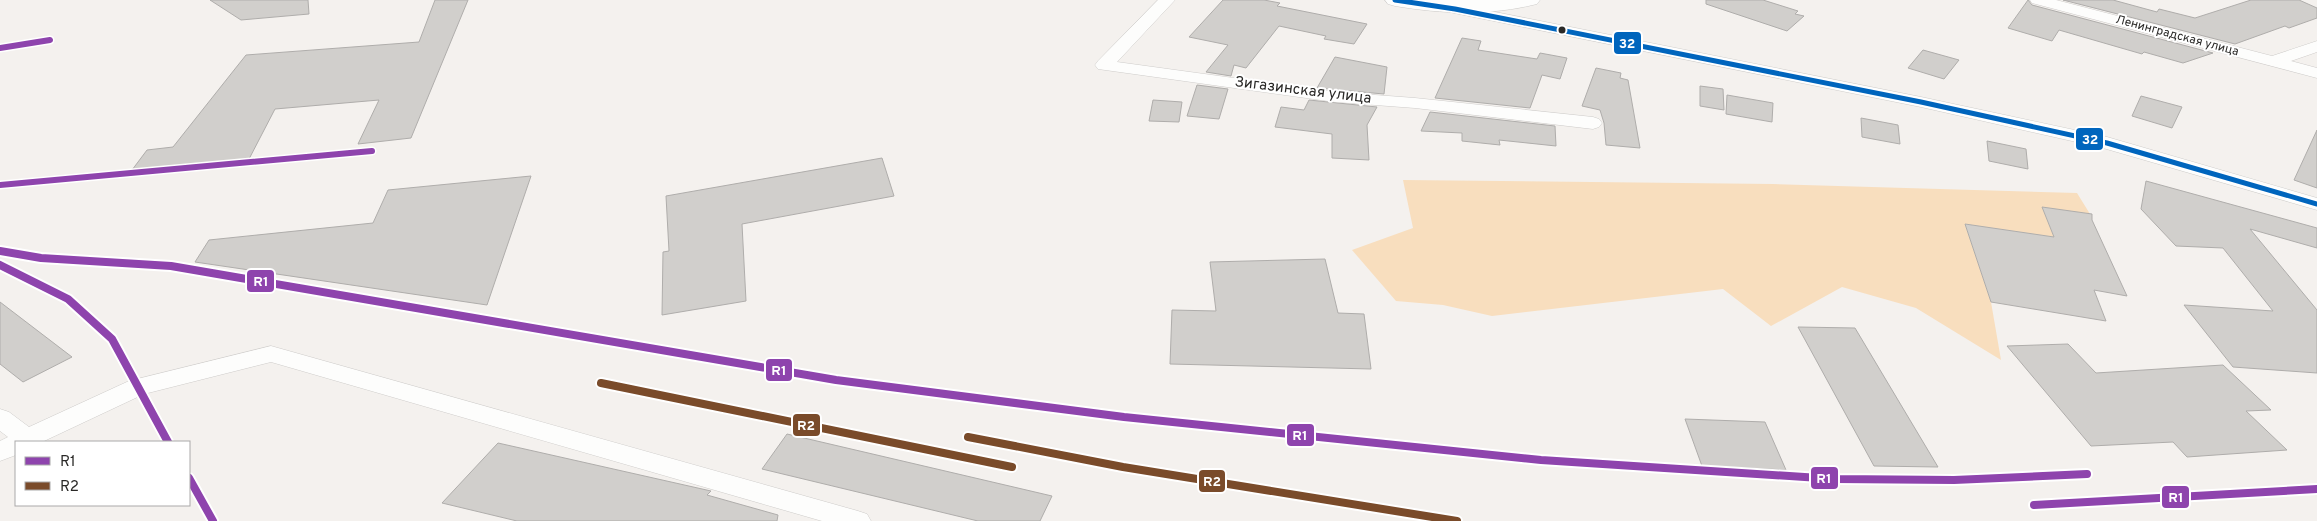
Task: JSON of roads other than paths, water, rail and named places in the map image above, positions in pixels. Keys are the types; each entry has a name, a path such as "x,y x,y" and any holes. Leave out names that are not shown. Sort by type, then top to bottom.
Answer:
{"street":[{"name":"Зигазинская улица","path":"1167,0 1104,65 1335,97 1414,103 1593,123"},
{"path":"1395,0 1456,9 1921,102 2107,143 2317,204"},
{"path":"1456,9 1502,6 1530,0"},
{"name":"Ленинградская улица","path":"2038,0 2317,73"},
{"path":"2274,61 2317,46"},
{"path":"23,441 137,387 271,354 858,521"},
{"path":"0,418 20,441"},
{"path":"0,452 15,445"}]}
